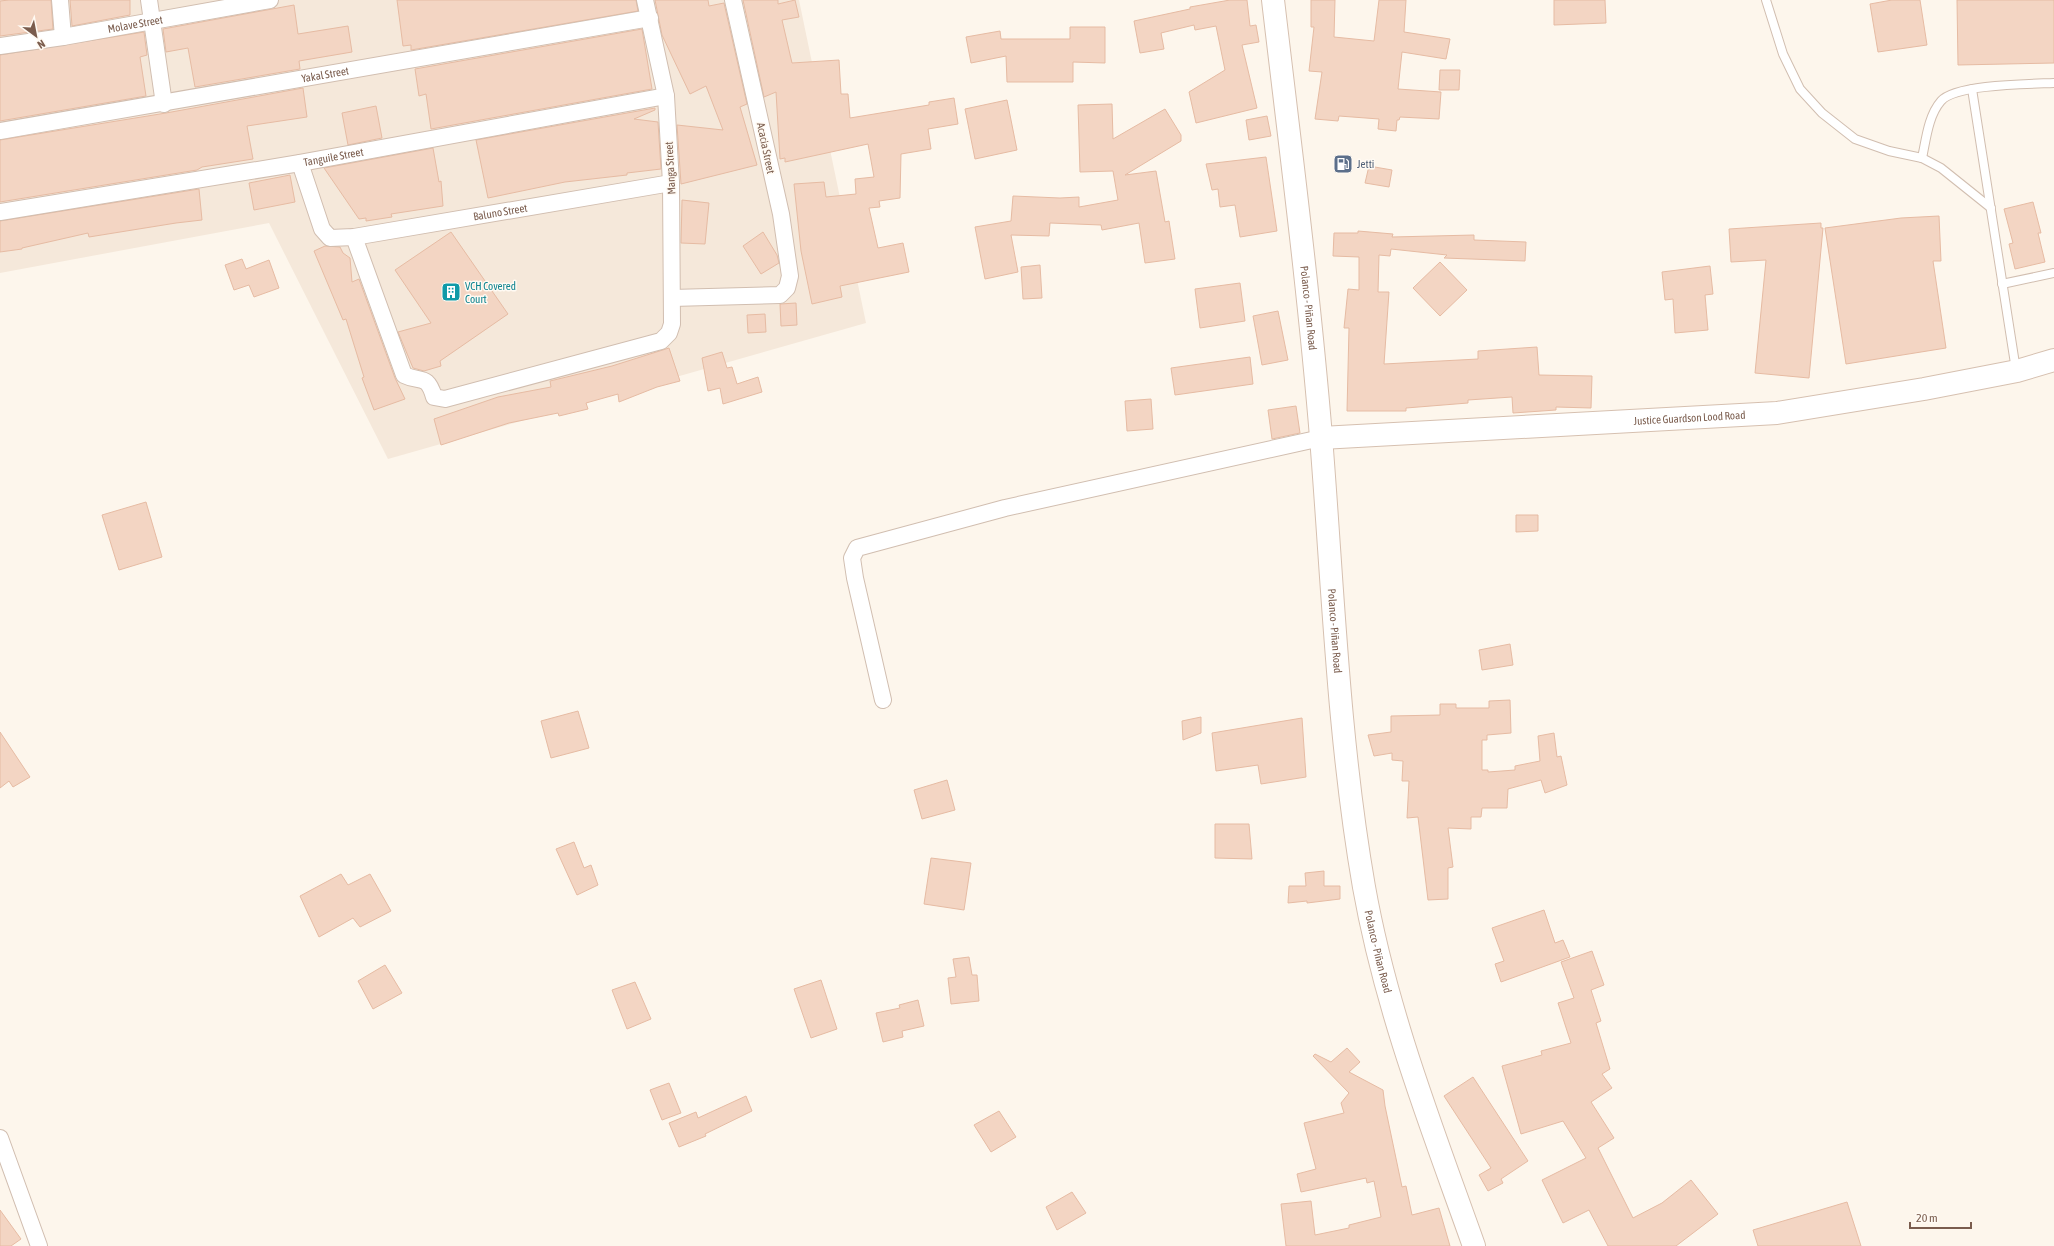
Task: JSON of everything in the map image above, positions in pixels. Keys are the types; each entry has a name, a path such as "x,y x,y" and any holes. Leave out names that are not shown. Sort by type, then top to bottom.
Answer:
{"main road":[{"name":"Polanco - Piñan Road","path":"1273,0 1314,363 1346,767 1365,888 1397,1023 1412,1075 1474,1246"},
{"name":"Justice Guardson Lood Road","path":"1321,438 1777,413 1880,397 2017,371 2054,360"}],"street":[{"path":"60,0 64,37"},
{"path":"149,0 164,104"},
{"name":"Molave Street","path":"0,46 64,37 270,0"},
{"name":"Manga Street","path":"354,237 404,375 422,380 430,386 434,397 445,399 646,347 661,341 666,337 672,324 672,298 671,183 666,96 645,0"},
{"name":"Acacia Street","path":"672,298 780,295 787,288 790,276 780,214 733,0"},
{"name":"Yakal Street","path":"0,131 164,104 349,69 650,18"},
{"name":"Tanguile Street","path":"0,212 300,163 666,96"},
{"name":"Baluno Street","path":"300,163 322,230 330,238 354,237 671,183"},
{"path":"883,700 855,578 852,558 857,548 1005,508 1321,438"},
{"path":"0,1138 39,1246"}],"lane":[{"path":"1766,0 1783,54 1800,89 1822,113 1855,139 1889,151 1922,158 1941,168 1990,208"},
{"path":"1922,158 1932,116 1942,100 1955,93 1972,89 2054,83"},
{"path":"1972,89 2017,371"},
{"path":"2002,284 2054,273"}],"shaded area":[{"path":"0,0 799,0 866,323 388,459 269,223 0,273"}],"building":[{"path":"51,0 53,29 0,36 0,1"},
{"path":"70,0 130,0 130,15 72,26"},
{"path":"397,0 636,0 638,11 411,50 411,45 403,46"},
{"path":"655,0 708,0 709,6 724,3 747,104 740,107 757,165 681,184 677,125 723,130 706,86 690,94 662,35"},
{"path":"743,0 778,0 778,4 795,0 799,17 782,20 792,63 839,60 841,94 848,94 850,118 929,105 929,102 954,98 958,124 928,129 931,149 901,154 900,198 879,201 880,207 869,208 878,248 903,243 909,272 840,286 842,297 812,304 801,251 794,184 824,182 826,197 856,194 855,179 874,177 868,144 785,162 785,158 780,159 776,92 764,97"},
{"path":"1230,0 1247,0 1250,26 1256,25 1259,42 1242,45 1257,108 1196,123 1189,92 1225,70 1216,26 1195,30 1194,25 1161,33 1164,49 1140,53 1134,21 1190,9 1190,7"},
{"path":"1311,0 1335,0 1334,37 1374,41 1379,0 1406,0 1404,32 1450,39 1446,59 1402,52 1398,89 1441,92 1439,119 1400,117 1399,120 1397,120 1396,131 1378,129 1379,119 1339,116 1338,121 1315,119 1322,72 1309,71 1314,27 1311,27"},
{"path":"1554,0 1605,0 1606,23 1554,25"},
{"path":"1892,0 1920,0 1927,45 1878,52 1870,4"},
{"path":"1957,0 2054,0 2054,63 1958,65"},
{"path":"294,5 298,34 348,26 352,52 299,61 300,69 195,87 188,48 166,52 163,29"},
{"path":"1070,27 1105,27 1105,63 1073,62 1073,82 1007,82 1006,56 971,63 966,37 1000,31 1001,39 1070,39"},
{"path":"642,29 652,89 431,129 426,94 419,96 415,69"},
{"path":"144,32 147,55 140,57 146,96 0,121 0,55"},
{"path":"1440,70 1460,70 1459,90 1439,90"},
{"path":"303,88 307,117 247,126 253,159 202,167 197,170 0,202 0,140 166,113"},
{"path":"1007,100 1017,150 975,159 965,109"},
{"path":"1112,104 1113,139 1165,109 1181,135 1181,141 1125,175 1156,171 1165,222 1169,221 1175,259 1145,263 1139,223 1102,230 1101,225 1050,223 1049,236 1011,235 1018,272 985,279 975,227 1011,221 1013,196 1060,198 1079,197 1079,207 1118,200 1113,171 1080,172 1078,105"},
{"path":"376,106 382,138 348,145 342,113"},
{"path":"655,108 655,110 634,119 658,122 661,169 627,173 627,175 565,182 488,198 476,140"},
{"path":"1267,116 1271,136 1249,140 1246,120"},
{"path":"433,148 439,182 441,181 443,206 391,214 392,217 366,221 366,218 359,219 324,168"},
{"path":"1266,157 1277,231 1240,237 1235,205 1220,207 1218,189 1212,190 1206,164"},
{"path":"1369,166 1392,170 1389,187 1365,183"},
{"path":"290,175 295,202 254,210 249,183"},
{"path":"199,189 202,220 89,237 88,233 22,249 0,252 0,221"},
{"path":"682,200 709,203 705,244 681,243"},
{"path":"2033,202 2041,233 2038,233 2045,262 2015,269 2009,244 2013,243 2004,209"},
{"path":"1939,216 1941,261 1933,261 1946,348 1846,364 1825,228 1901,218"},
{"path":"1821,223 1821,228 1823,228 1809,378 1755,373 1766,260 1731,262 1729,229"},
{"path":"1358,231 1393,234 1392,237 1474,235 1474,240 1526,242 1525,261 1444,258 1447,255 1391,249 1390,256 1379,255 1378,292 1389,292 1384,364 1478,359 1478,351 1537,347 1539,375 1592,376 1591,408 1556,407 1556,410 1513,413 1512,397 1468,400 1468,403 1406,408 1406,411 1347,411 1349,328 1344,328 1348,289 1359,290 1359,257 1333,256 1334,233 1358,233"},
{"name":"VCH Covered Court","path":"451,232 508,314 440,361 441,366 424,371 413,368 398,332 431,323 395,270"},
{"path":"763,232 777,255 779,263 761,274 743,246"},
{"path":"325,246 340,247 343,253 350,258 352,282 359,279 395,378 405,399 374,410 362,378 364,377 346,319 343,320 314,251"},
{"path":"242,259 246,269 269,260 279,288 254,297 249,285 234,290 225,265"},
{"path":"1440,262 1467,290 1440,316 1413,288"},
{"path":"1040,265 1042,298 1023,299 1021,267"},
{"path":"1710,266 1713,294 1705,295 1708,330 1675,333 1673,299 1665,300 1662,272"},
{"path":"1240,283 1245,321 1200,328 1195,289"},
{"path":"796,303 797,325 781,326 780,304"},
{"path":"1278,311 1288,360 1262,365 1253,316"},
{"path":"765,314 766,332 748,333 747,315"},
{"path":"669,348 680,381 657,387 619,402 618,394 586,403 588,409 559,416 558,413 509,423 441,445 434,419 498,397 551,387 550,381 612,366"},
{"path":"722,352 727,368 732,367 737,384 758,377 762,392 723,404 720,388 708,391 702,358"},
{"path":"1250,357 1253,384 1175,395 1171,368"},
{"path":"1151,399 1153,429 1127,431 1125,401"},
{"path":"1296,406 1300,433 1272,439 1268,410"},
{"path":"146,502 162,557 119,570 102,515"},
{"path":"1516,515 1538,515 1538,531 1516,532"},
{"path":"1510,644 1513,665 1482,670 1479,650"},
{"path":"1510,700 1511,733 1487,735 1487,740 1482,740 1482,770 1488,770 1488,772 1515,770 1515,766 1540,761 1538,736 1554,733 1557,757 1561,756 1567,785 1545,793 1541,780 1508,789 1507,808 1482,808 1481,817 1471,817 1471,829 1448,828 1453,867 1448,868 1448,899 1428,900 1418,817 1407,818 1409,781 1402,781 1403,761 1392,760 1392,753 1374,756 1368,735 1391,732 1391,716 1440,715 1440,704 1456,704 1456,708 1489,708 1489,701"},
{"path":"578,711 589,748 551,758 541,721"},
{"path":"1201,717 1201,733 1183,740 1182,721"},
{"path":"1302,718 1306,777 1261,784 1258,765 1216,771 1212,733"},
{"path":"0,732 30,777 13,787 9,781 0,788"},
{"path":"947,780 955,810 922,819 914,790"},
{"path":"1215,824 1249,824 1252,859 1215,858"},
{"path":"574,842 584,868 591,865 598,885 577,895 556,849"},
{"path":"931,858 971,863 964,910 924,904"},
{"path":"1324,871 1324,886 1340,886 1340,899 1307,903 1307,901 1288,903 1289,886 1306,886 1305,873"},
{"path":"341,874 348,885 370,874 391,911 360,927 353,918 319,937 300,896"},
{"path":"1544,910 1555,943 1563,940 1570,957 1501,982 1495,964 1504,961 1492,928"},
{"path":"1592,951 1604,985 1591,990 1601,1021 1596,1023 1610,1069 1602,1074 1612,1088 1591,1102 1614,1138 1598,1148 1633,1218 1662,1203 1691,1180 1718,1214 1676,1246 1608,1246 1589,1210 1563,1223 1542,1180 1586,1158 1563,1121 1521,1134 1502,1066 1542,1055 1541,1051 1571,1043 1558,1003 1574,998 1561,962"},
{"path":"969,957 972,975 977,975 979,1001 951,1004 948,978 956,977 953,959"},
{"path":"385,965 402,993 373,1009 358,981"},
{"path":"821,980 837,1029 811,1038 794,989"},
{"path":"635,982 651,1019 627,1029 612,990"},
{"path":"918,1000 924,1026 902,1031 903,1037 883,1042 876,1013 900,1008 899,1005"},
{"path":"1347,1048 1360,1062 1349,1072 1383,1090 1402,1187 1406,1186 1412,1215 1439,1208 1450,1246 1286,1246 1281,1204 1311,1201 1315,1235 1349,1228 1349,1225 1381,1217 1374,1181 1367,1183 1366,1178 1301,1192 1297,1174 1316,1169 1304,1123 1344,1113 1341,1103 1349,1093 1313,1056 1315,1054 1331,1062"},
{"path":"1473,1077 1528,1161 1501,1179 1503,1183 1488,1191 1479,1175 1491,1168 1444,1096"},
{"path":"669,1083 681,1113 662,1120 650,1090"},
{"path":"746,1096 752,1111 705,1134 706,1136 679,1147 669,1123 696,1112 698,1118"},
{"path":"999,1111 1016,1137 991,1152 974,1125"},
{"path":"1072,1192 1086,1213 1057,1230 1046,1207"},
{"path":"1847,1202 1861,1246 1758,1246 1753,1230"},
{"path":"0,1210 21,1239 11,1246 0,1246"}],"place":[{"name":"Jetti","path":"1343,164"},
{"name":"VCH Covered Court","path":"451,292"}]}
